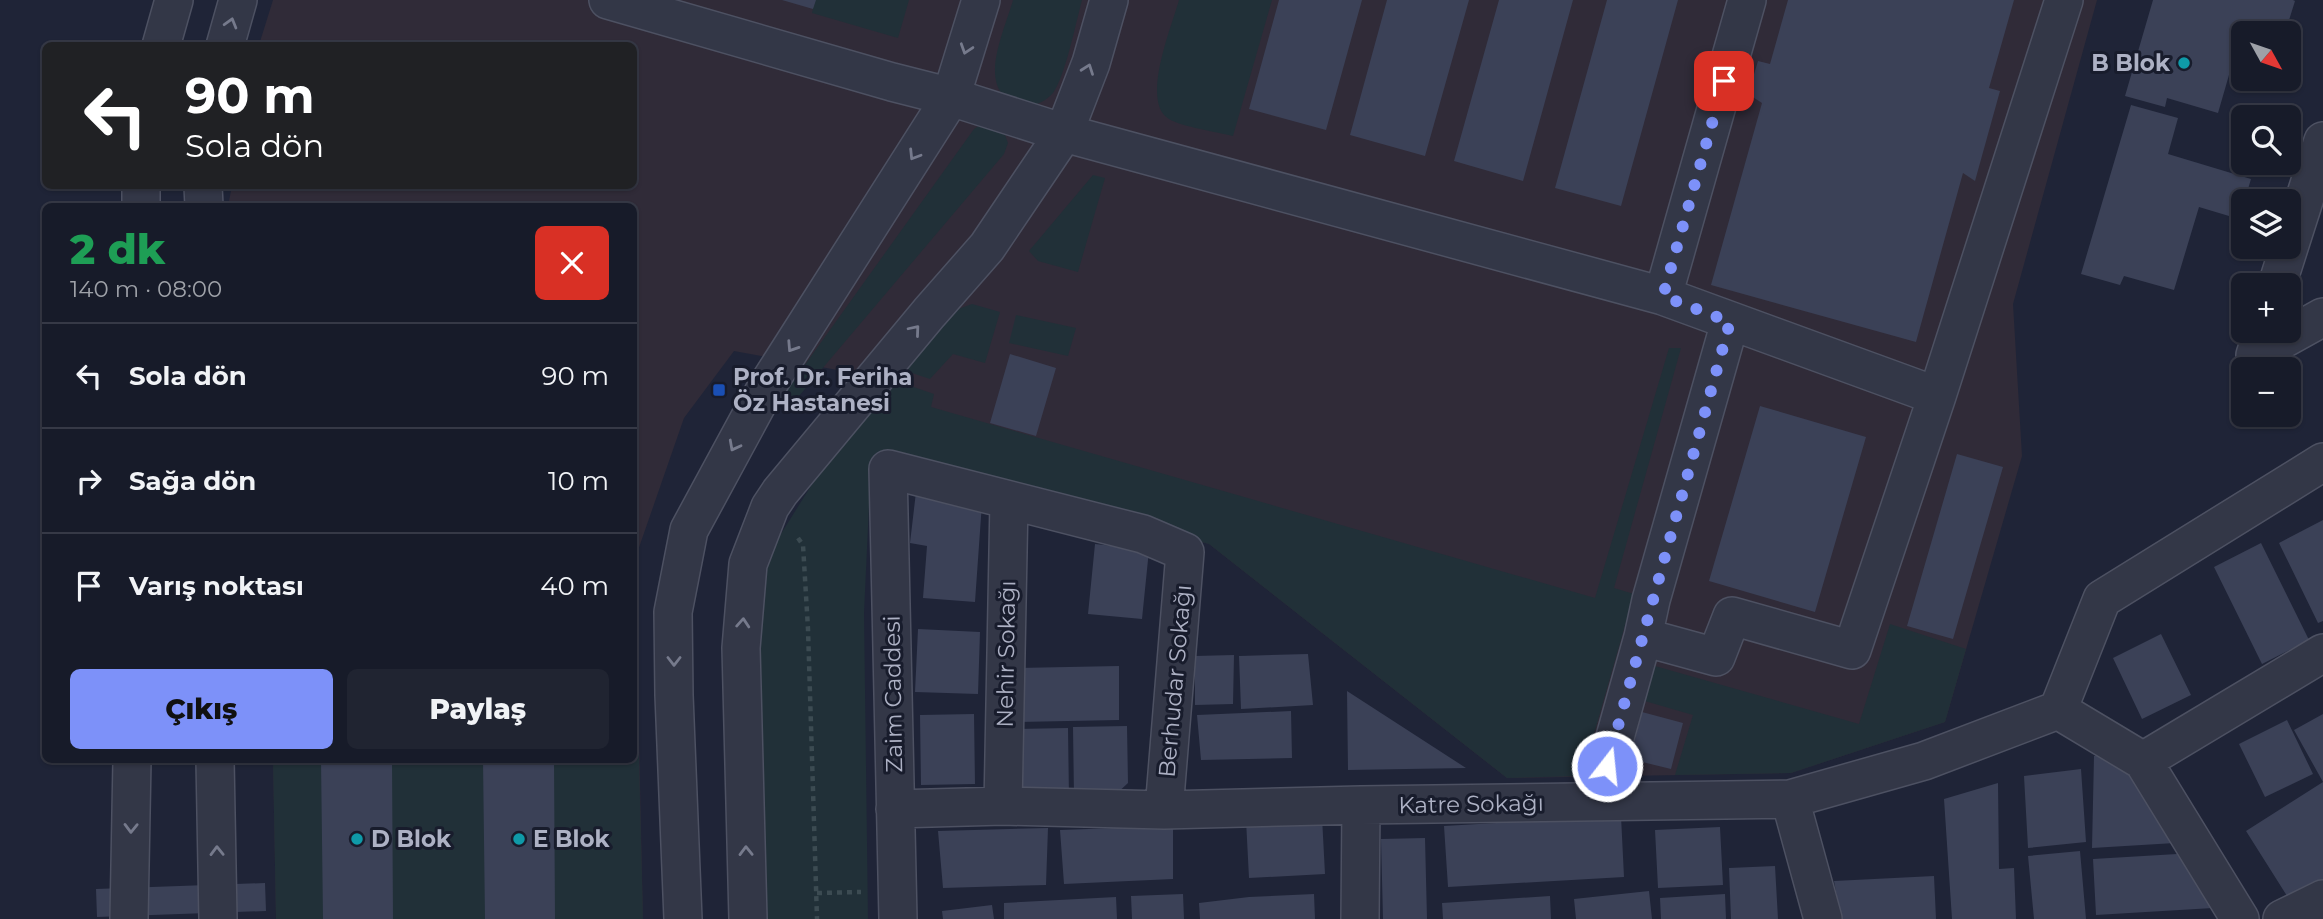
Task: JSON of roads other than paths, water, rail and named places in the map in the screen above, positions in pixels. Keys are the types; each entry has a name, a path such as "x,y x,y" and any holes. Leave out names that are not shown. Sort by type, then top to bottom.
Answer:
{"street":[{"path":"162,42 174,0"},
{"path":"226,42 238,0"},
{"path":"608,0 951,97 1064,133 1663,296 1937,396"},
{"path":"683,919 673,611 690,530 767,386 951,97 981,0"},
{"path":"748,919 741,648 748,564 771,507 780,492 920,323 987,247 1064,133 1091,63 1109,0"},
{"path":"1663,296 1747,0"},
{"path":"1643,637 1716,657 1732,616 1852,650 2064,0"},
{"path":"2281,273 2323,141"},
{"path":"2301,329 2323,317"},
{"path":"1607,766 1730,322"},
{"path":"2259,343 2255,355 2276,343"},
{"path":"2240,919 2143,761 2058,710 2102,599 2323,462"},
{"name":"Zaim Caddesi","path":"897,905 888,469 1009,501"},
{"name":"Berhudar Sokağı","path":"1009,501 1143,534 1185,552 1164,810"},
{"name":"Nehir Sokağı","path":"1003,806 1009,501"},
{"path":"2143,761 2323,653"},
{"name":"Katre Sokağı","path":"895,809 1003,806 1164,810 1790,799 1924,761 2058,710"},
{"path":"129,919 132,763"},
{"path":"215,763 218,919"},
{"path":"1790,799 1823,919"},
{"path":"1360,919 1361,805"},
{"path":"2282,919 2323,899"}],"place":[{"name":"B Blok","path":"2184,63"},
{"name":"Prof. Dr. Feriha Öz Hastanesi","path":"719,390"},
{"name":"D Blok","path":"357,839"},
{"name":"E Blok","path":"519,839"}]}
